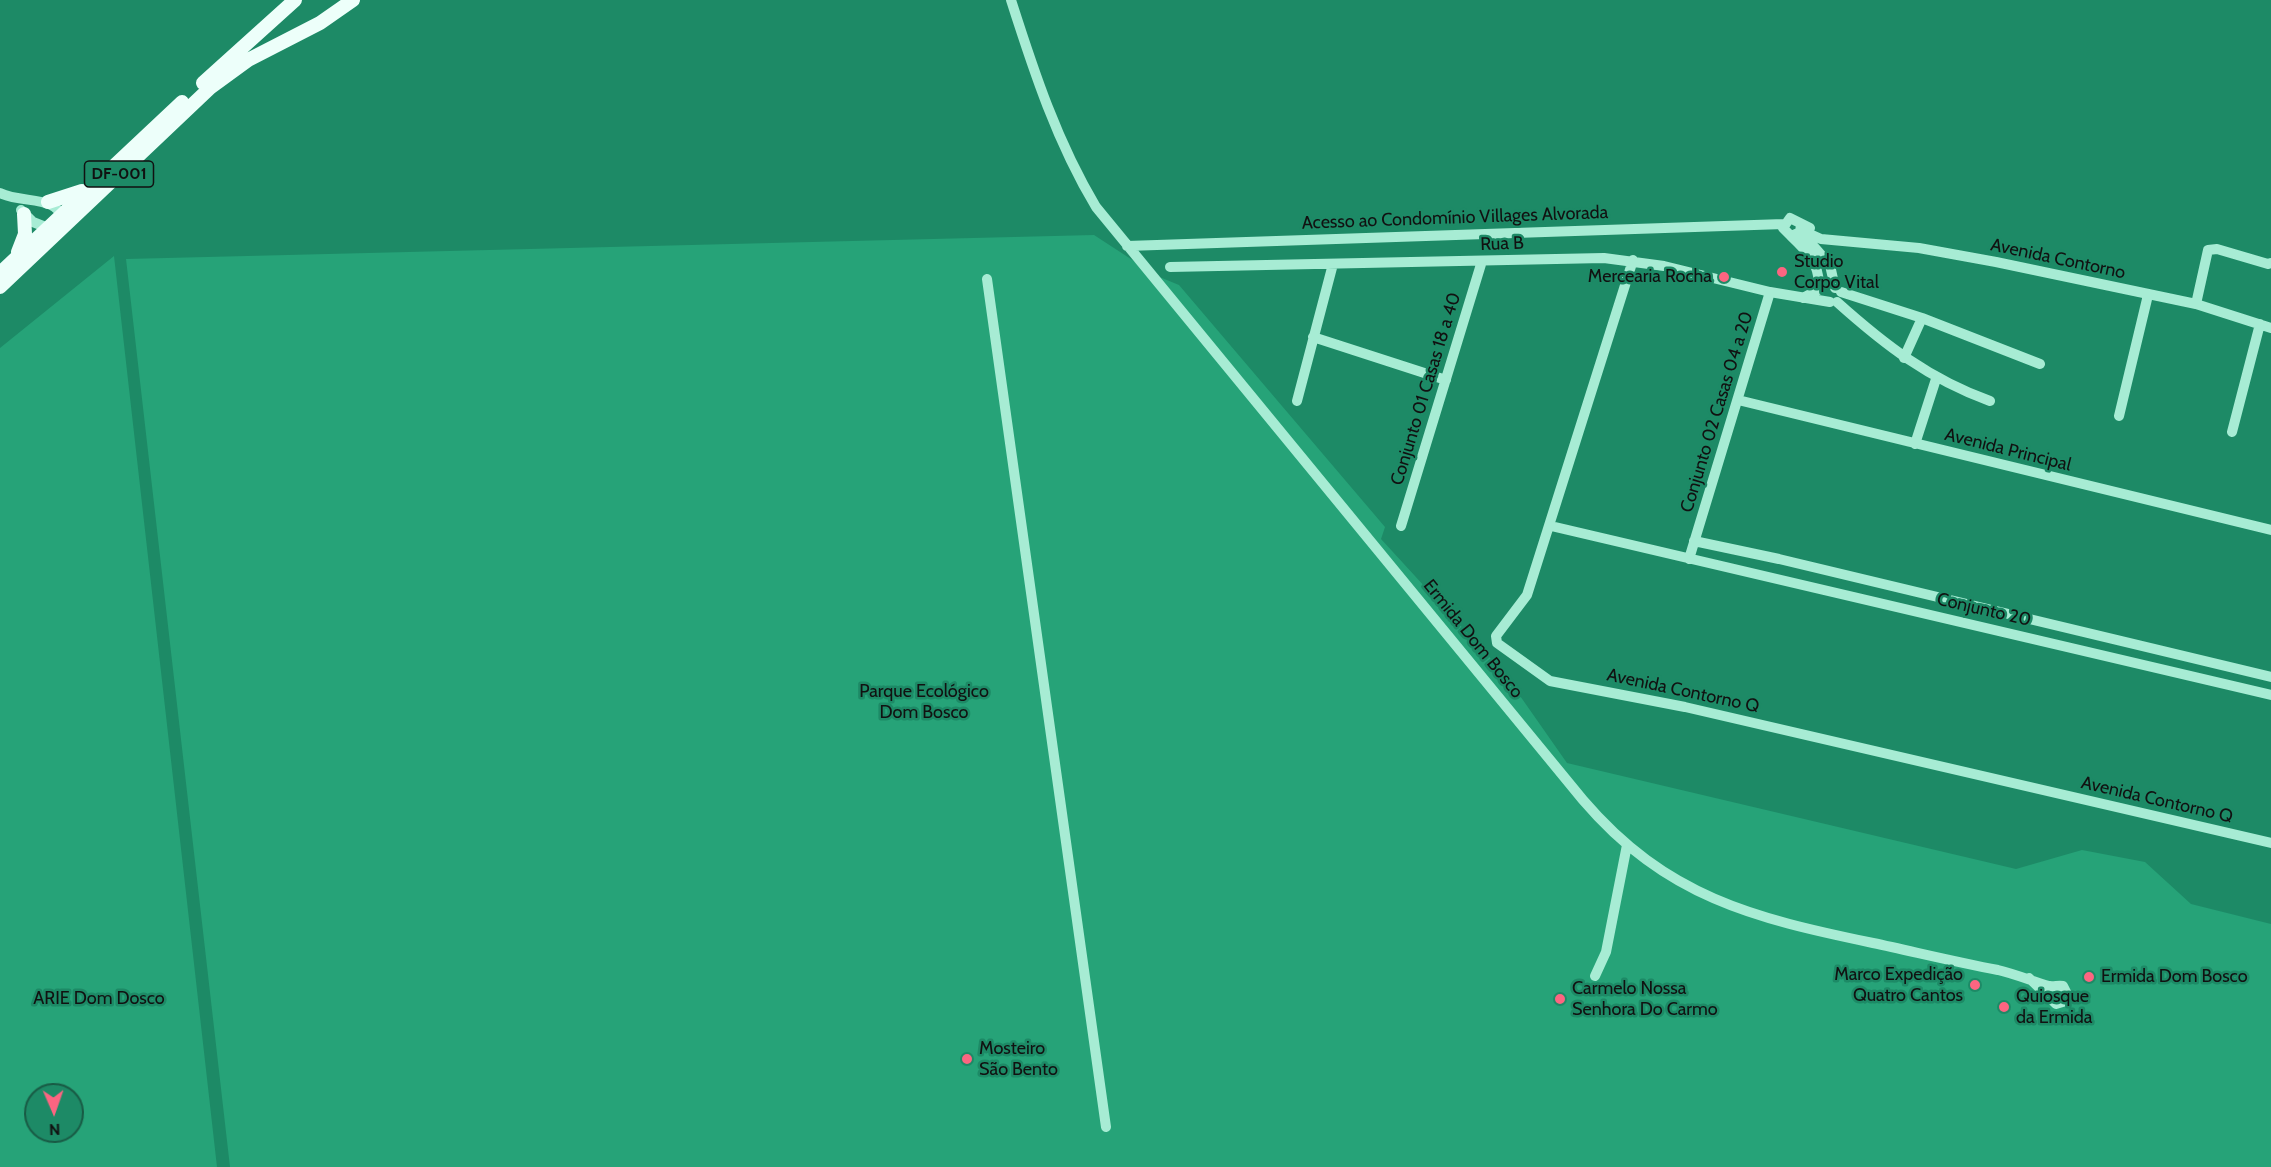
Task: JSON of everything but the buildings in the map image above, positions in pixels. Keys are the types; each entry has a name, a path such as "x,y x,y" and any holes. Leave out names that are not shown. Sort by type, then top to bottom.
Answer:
{"main road":[{"name":"DF-001","path":"0,287 90,188 295,0"},
{"name":"DF-001","path":"0,273 58,225 211,87 241,64 320,23 353,0"},
{"path":"48,202 90,188"},
{"path":"16,258 25,234 24,214"}],"street":[{"name":"Ermida Dom Bosco","path":"1011,0 1038,84 1065,150 1096,207 1583,800 1627,845 1701,894 1786,925 2029,978 2051,992"},
{"path":"0,193 14,200 48,202 59,209 58,225 33,222 14,200"},
{"name":"Acesso ao Condomínio Villages Alvorada","path":"1127,246 1784,224 1795,218 1798,230"},
{"path":"1798,230 1818,270 1818,286"},
{"path":"1798,230 1830,265 1834,294"},
{"name":"Avenida Contorno","path":"1798,230 1835,240 1947,253 2196,304 2271,328"},
{"path":"2196,304 2208,250 2217,249 2271,263"},
{"name":"Rua B","path":"1170,267 1594,258 1633,260 1803,298 1834,294"},
{"name":"Avenida Contorno Q","path":"1633,260 1551,526 1527,595 1496,639 1502,647 1550,681 1685,707 2271,843"},
{"name":"Conjunto 01 Casas 18 a 40","path":"1401,526 1482,261"},
{"path":"1298,401 1333,264"},
{"path":"987,279 1106,1127"},
{"path":"1818,286 1834,294 1922,318 2040,364"},
{"path":"1818,286 1834,294 1904,358 1936,379 1990,401"},
{"path":"1803,298 1818,286"},
{"name":"Conjunto 02 Casas 04 a 20","path":"1689,559 1770,292"},
{"path":"2119,416 2148,295"},
{"path":"1904,358 1922,318"},
{"path":"2232,432 2260,324"},
{"path":"1313,337 1446,380"},
{"path":"1915,444 1936,379"},
{"name":"Avenida Principal","path":"1738,400 2271,530"},
{"name":"Conjunto 20","path":"1551,526 2271,695"},
{"name":"Conjunto 20","path":"1694,541 1779,559 2271,678"},
{"path":"2058,644 2081,644 2079,632"},
{"path":"2097,654 2094,648 2095,641 2117,642"},
{"path":"1595,976 1606,952 1627,845"}],"green space":[{"name":"Parque Ecológico Dom Bosco","path":"1094,235 1157,276 1179,285 1385,527 1381,539 1504,673 1567,763 2016,869 2082,850 2145,862 2191,904 2271,924 2271,1167 230,1167 126,259"},
{"name":"ARIE Dom Dosco","path":"114,256 217,1167 0,1167 0,348"}],"place":[{"name":"Studio Corpo Vital","path":"1782,272"},
{"name":"Mercearia Rocha","path":"1724,277"},
{"name":"Ermida Dom Bosco","path":"2089,977"},
{"name":"Marco Expedição Quatro Cantos","path":"1975,985"},
{"name":"Carmelo Nossa Senhora Do Carmo","path":"1560,999"},
{"name":"Quiosque da Ermida","path":"2004,1007"},
{"name":"Mosteiro São Bento","path":"967,1059"}]}
